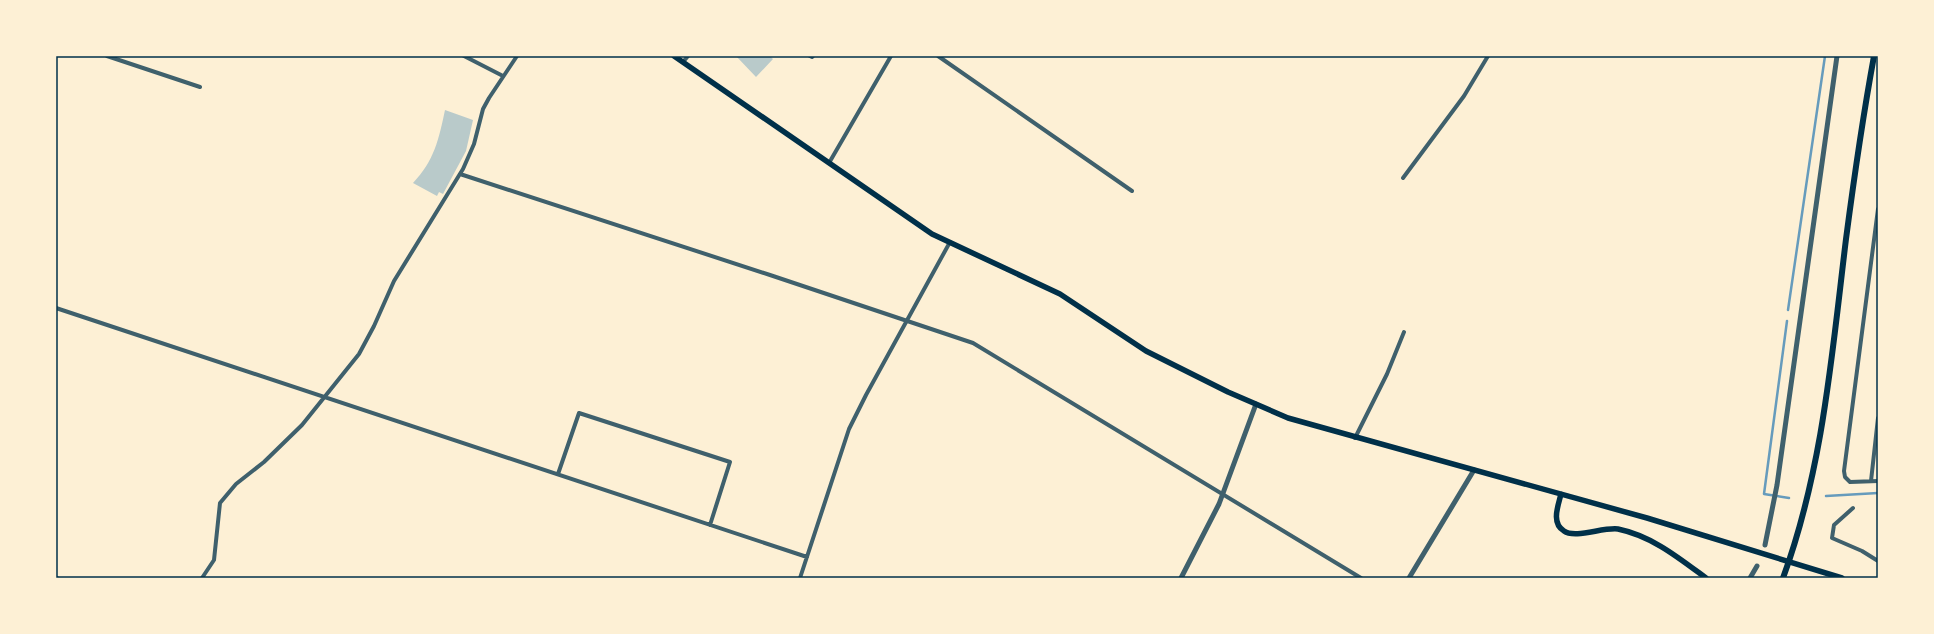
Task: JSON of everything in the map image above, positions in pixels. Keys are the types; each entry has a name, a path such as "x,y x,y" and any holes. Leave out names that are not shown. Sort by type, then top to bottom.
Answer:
{"main road":[{"path":"674,56 932,234 1060,294 1146,351 1256,404 1288,418 1355,438 1561,494 1842,578"},
{"path":"1782,578 1789,561 1804,508 1818,445 1832,362 1846,238 1874,56"},
{"path":"1561,494 1556,516 1559,527 1563,531 1575,534 1600,529 1623,531 1662,546 1706,578"}],"street":[{"path":"107,56 200,87"},
{"path":"464,56 503,76"},
{"path":"202,578 214,560 220,503 236,484 264,462 302,424 326,397 359,354 374,326 394,281 460,174 474,144 483,110 517,56"},
{"path":"683,62 688,56"},
{"path":"829,163 891,56"},
{"path":"938,56 1132,191"},
{"path":"1403,178 1464,96 1488,56"},
{"path":"1765,544 1775,503 1837,56"},
{"path":"460,174 973,343 1361,578"},
{"path":"1878,209 1844,471 1845,477 1850,482 1878,481"},
{"path":"800,578 849,429 950,242"},
{"path":"56,308 807,557"},
{"path":"1355,438 1387,374 1404,332"},
{"path":"1181,578 1218,506 1256,404"},
{"path":"558,474 579,413 722,459 730,462 710,525"},
{"path":"1871,481 1878,418"},
{"path":"1409,578 1474,470"},
{"path":"1853,508 1834,525 1831,535 1832,538 1862,551 1878,561"},
{"path":"1750,578 1757,566"}],"shaded area":[{"path":"736,56 770,56 773,59 756,77"},
{"path":"445,110 473,120 466,151 443,194 439,192 437,196 413,183 426,166 435,149"}],"waterway":[{"path":"1788,310 1825,56"},
{"path":"1787,321 1764,494 1789,498"},
{"path":"1826,496 1878,493"}]}
